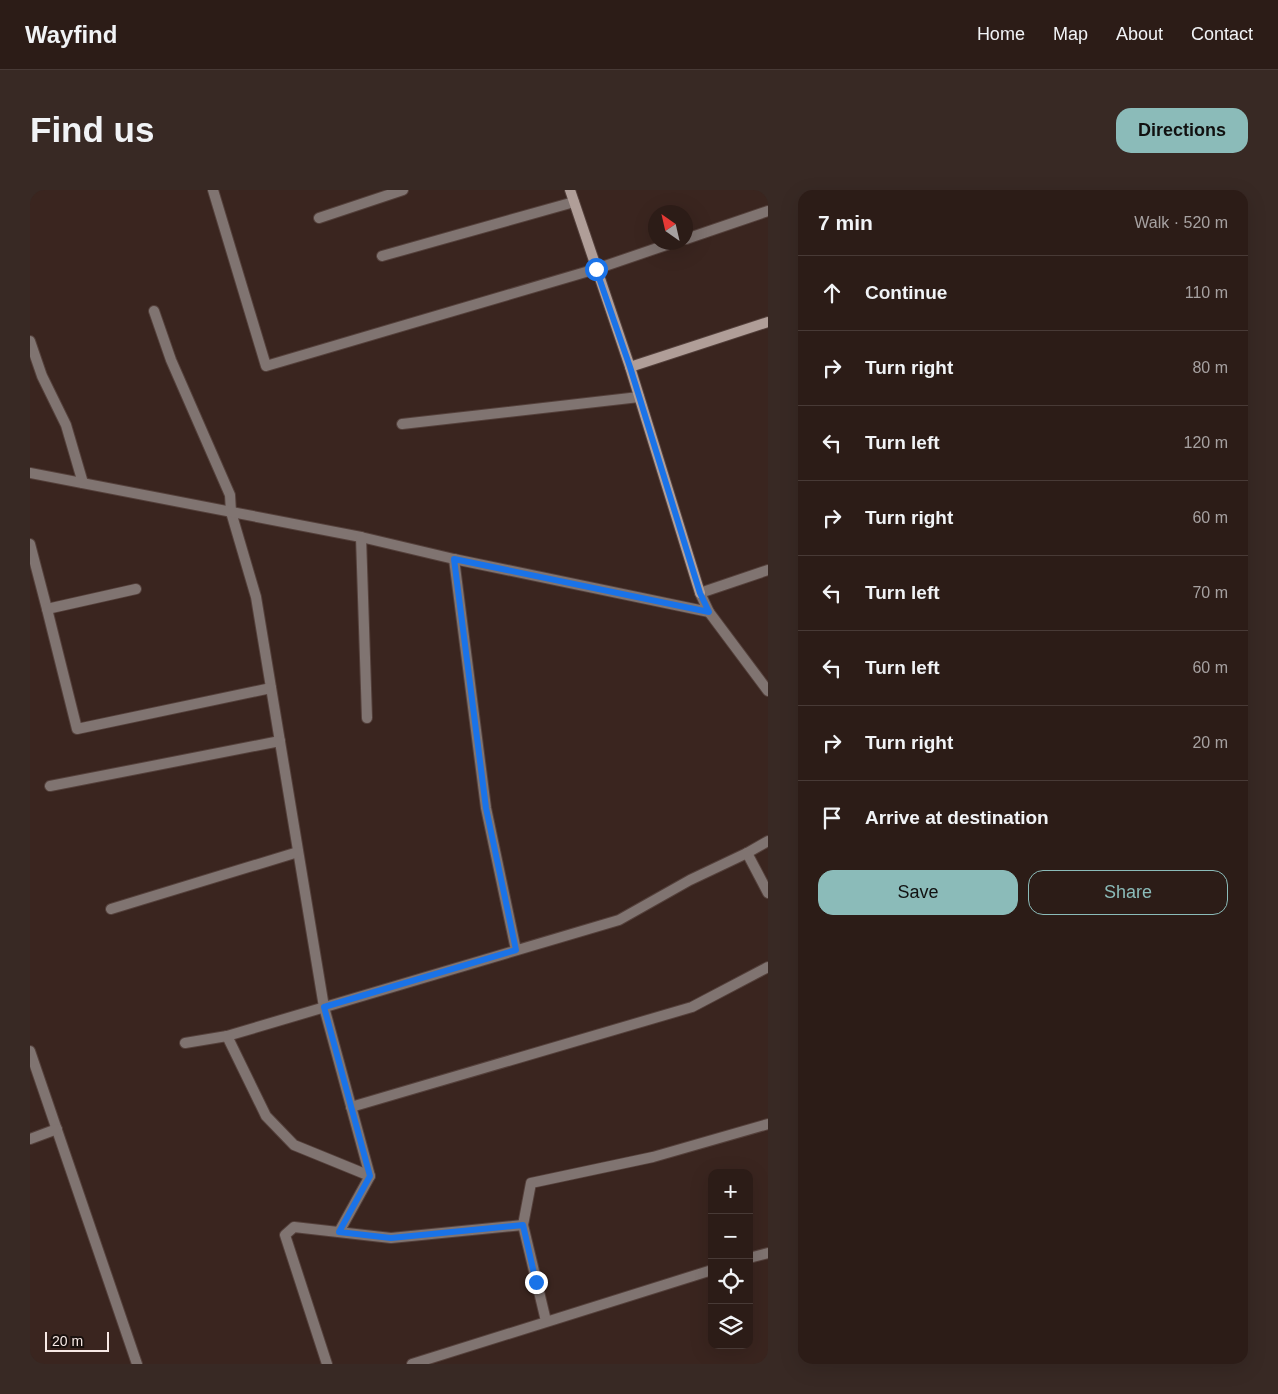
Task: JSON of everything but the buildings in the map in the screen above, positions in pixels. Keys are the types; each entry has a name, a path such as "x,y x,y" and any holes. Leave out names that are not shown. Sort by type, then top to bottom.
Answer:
{"street":[{"path":"213,190 266,366 596,269 652,250"},
{"path":"319,218 403,190"},
{"path":"570,190 630,367 700,593 709,612 768,691"},
{"path":"382,256 574,202"},
{"path":"693,237 768,211"},
{"path":"154,311 171,360 230,495 231,512 256,597 324,1007 370,1176 339,1232"},
{"path":"630,367 768,322"},
{"path":"30,341 42,376 66,425 83,483"},
{"path":"402,424 638,397"},
{"path":"30,473 361,537 454,559 709,612"},
{"path":"361,537 367,718"},
{"path":"30,544 77,729 271,688"},
{"path":"454,559 486,808 516,950"},
{"path":"700,593 768,570"},
{"path":"47,609 136,588"},
{"path":"50,786 280,741"},
{"path":"185,1043 227,1036 619,920 690,880 768,841"},
{"path":"111,909 298,852"},
{"path":"747,853 768,893"},
{"path":"351,1107 692,1007 768,967"},
{"path":"227,1036 266,1116 294,1145 370,1176"},
{"path":"30,1051 34,1075 57,1129 137,1364"},
{"path":"546,1321 523,1225 531,1183 653,1157 768,1124"},
{"path":"30,1139 57,1129"},
{"path":"327,1364 285,1235 294,1227 391,1238 523,1225"},
{"path":"753,1257 768,1253"},
{"path":"412,1364 708,1271"}],"route":[{"path":"536,1282 523,1225 391,1238 339,1232 370,1176 324,1007 516,950 486,808 454,559 709,612 700,593 630,367 596,269"}]}
